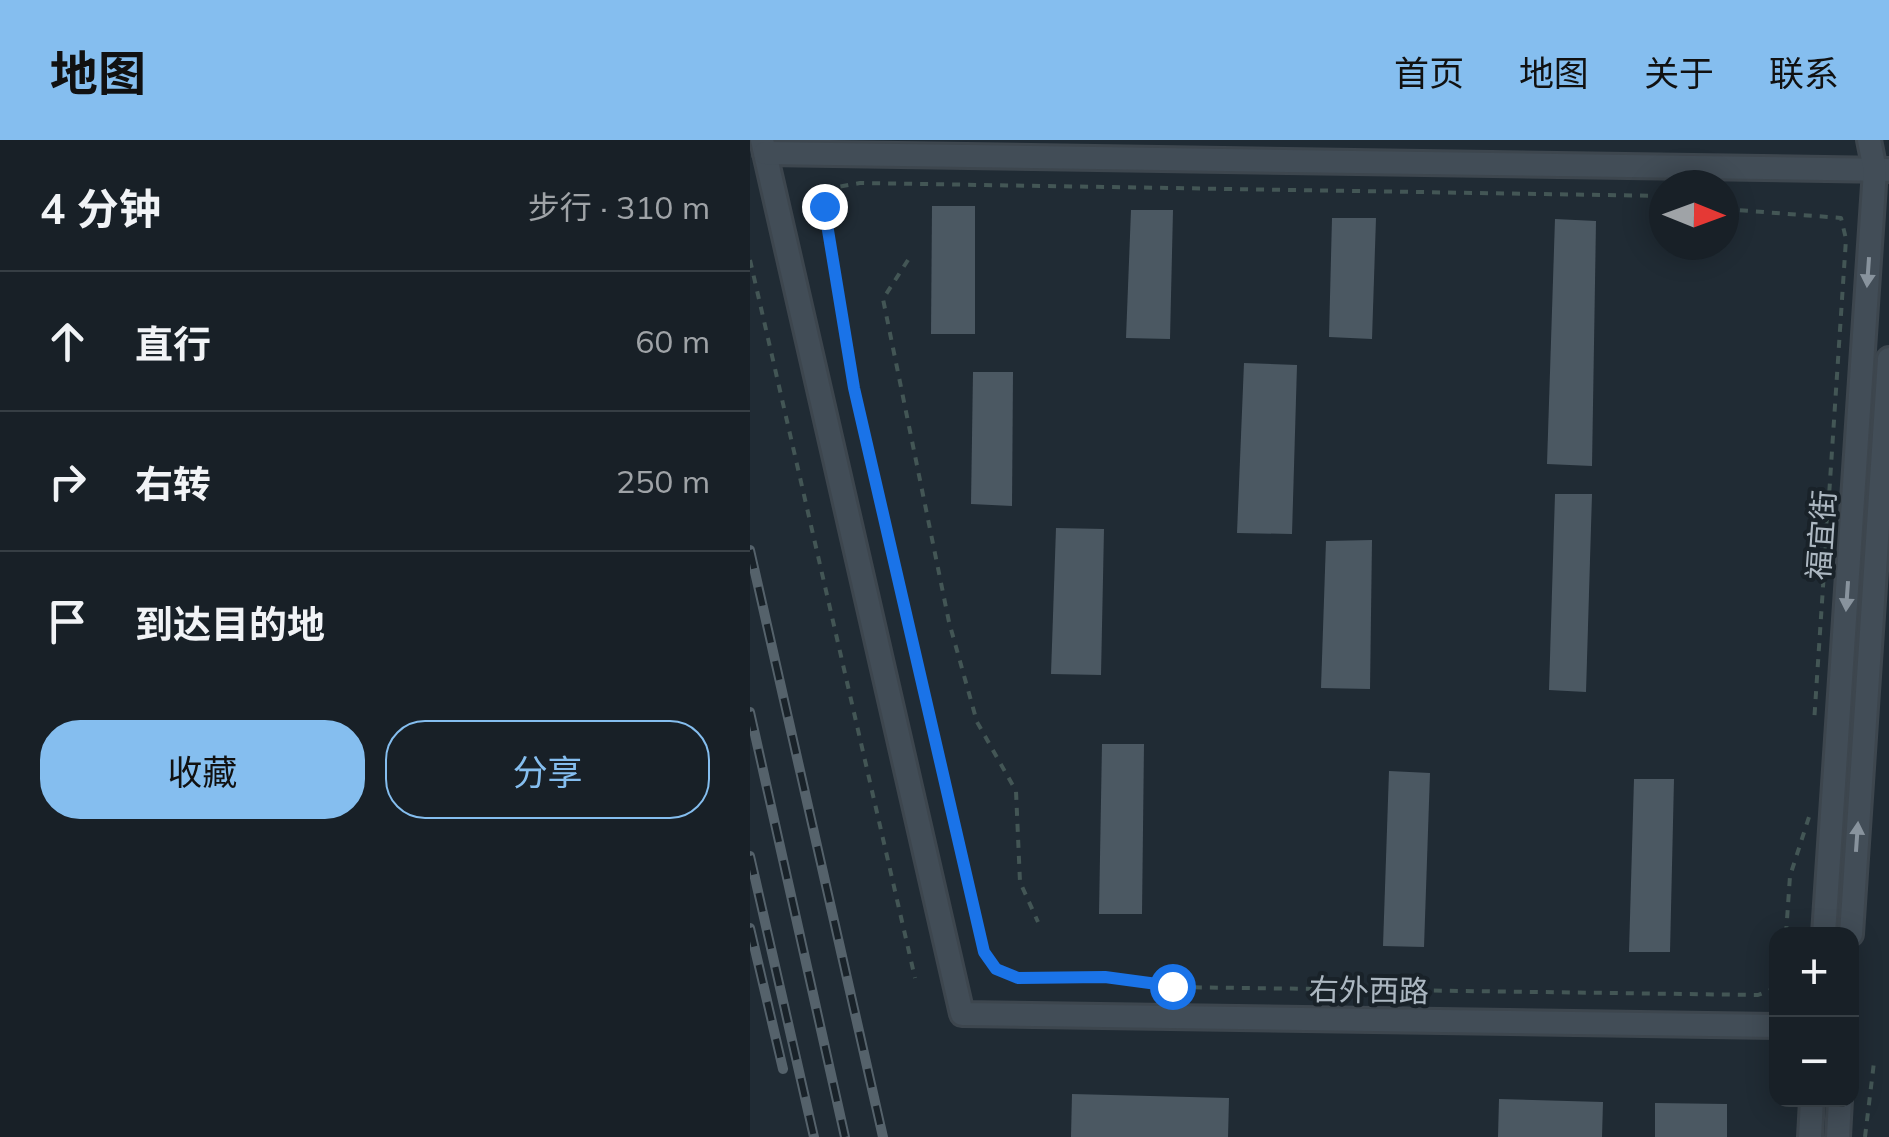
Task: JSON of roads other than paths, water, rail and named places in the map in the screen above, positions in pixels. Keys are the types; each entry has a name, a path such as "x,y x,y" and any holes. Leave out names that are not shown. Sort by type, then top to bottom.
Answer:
{"street":[{"name":"福宜街","path":"1825,927 1882,170 1869,140"},
{"path":"764,146 1882,170"},
{"name":"右外西路","path":"764,146 962,1014 1769,1026"},
{"name":"福宜街","path":"1850,927 1889,360"},
{"path":"1810,1137 1812,1107"},
{"path":"1838,1137 1840,1107"}],"railway":[{"path":"750,550 883,1137"},
{"path":"750,712 845,1137"},
{"path":"750,856 814,1137"},
{"path":"750,928 783,1069"}]}
